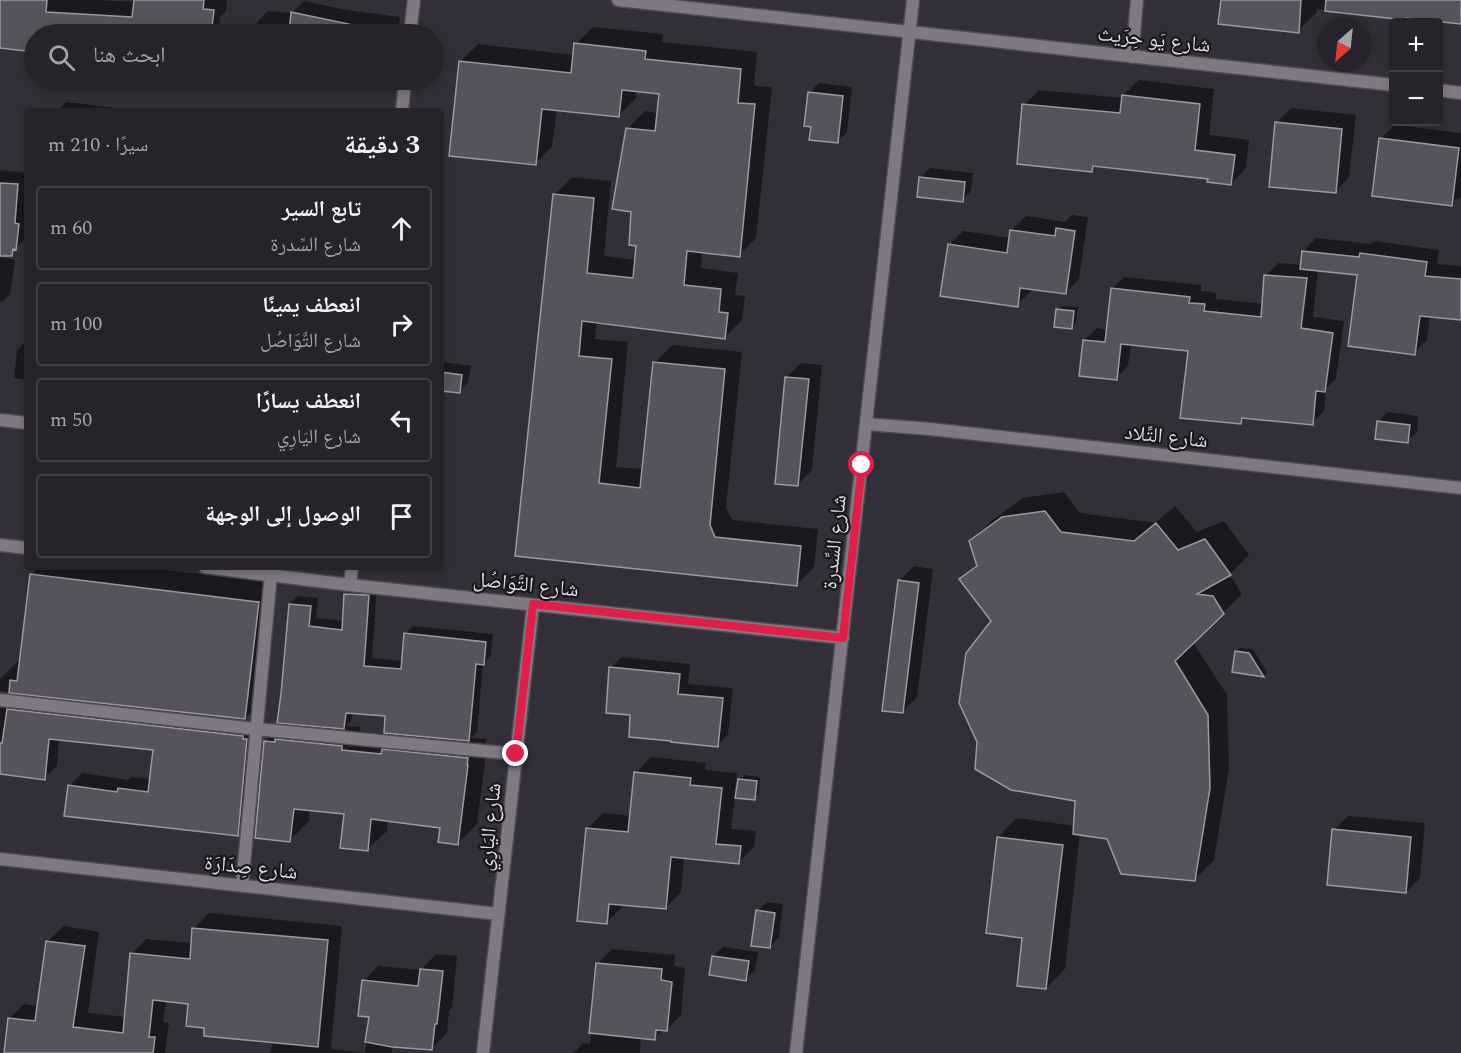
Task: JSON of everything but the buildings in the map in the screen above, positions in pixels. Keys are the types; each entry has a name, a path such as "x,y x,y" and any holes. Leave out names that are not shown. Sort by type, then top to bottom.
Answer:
{"street":[{"path":"411,24 414,0"},
{"name":"شارع يَو حِرَيث","path":"618,0 1389,84"},
{"name":"شارع السِّدرة","path":"796,1053 914,0"},
{"path":"1132,57 1137,0"},
{"path":"402,108 404,90"},
{"path":"1443,91 1461,93"},
{"path":"0,420 24,423"},
{"name":"شارع التِّلاد","path":"866,424 930,429 1461,488"},
{"path":"0,545 24,548"},
{"name":"شارع التَّوَاصُل","path":"233,570 350,585 843,638"},
{"path":"350,585 352,570"},
{"path":"242,886 271,574"},
{"name":"شارع اليَارِي","path":"483,1053 533,604"},
{"path":"0,700 256,729 516,754"},
{"name":"شارع صِدَارَة","path":"0,859 498,914"}],"route":[{"path":"516,754 533,604 843,638 862,465"}]}
